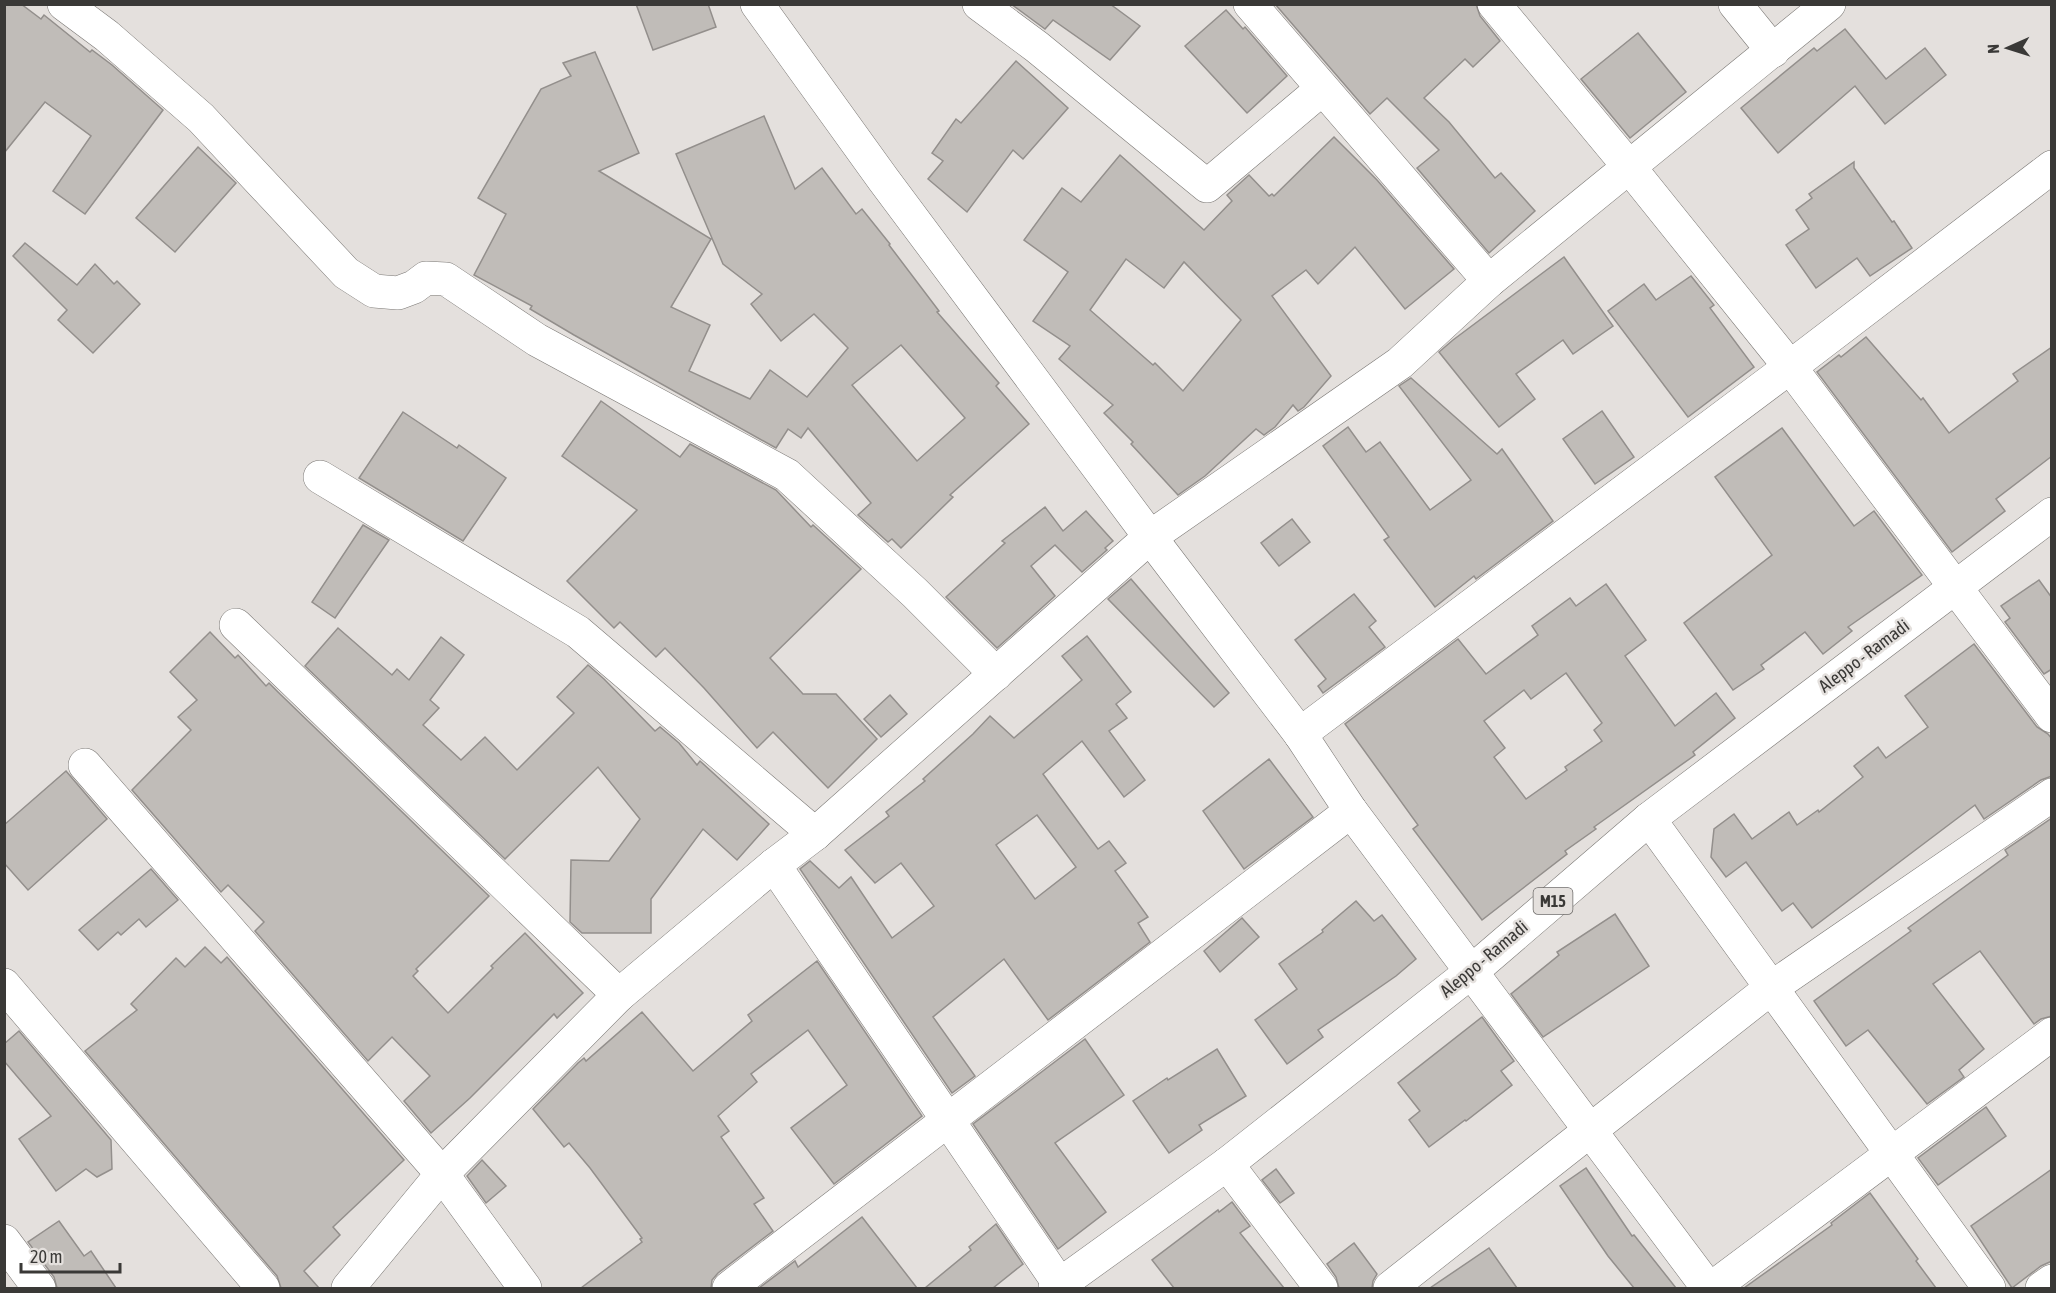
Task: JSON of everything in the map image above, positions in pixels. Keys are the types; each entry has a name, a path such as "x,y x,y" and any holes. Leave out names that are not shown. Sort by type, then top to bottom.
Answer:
{"main road":[{"path":"64,4 107,36 201,118 346,273 374,291 398,293 414,287 426,278 446,279 537,340 787,475 915,593 996,674"},
{"path":"757,4 883,179 1300,734 1351,811 1710,1288 2052,1034"},
{"path":"979,4 1037,47 1207,186 1322,89"},
{"path":"1250,4 1489,281"},
{"path":"1494,4 1790,367 2052,716"},
{"path":"1735,4 1773,51"},
{"path":"348,1288 442,1174 619,995 774,865 815,834 1150,537 1400,363 1489,281 1829,4"},
{"path":"1300,734 1790,367 2052,167"},
{"path":"320,477 578,632 815,834"},
{"name":"Aleppo - Ramadi","path":"1057,1287 1227,1164 1471,972 1649,819 2052,514"},
{"path":"236,625 619,995"},
{"path":"85,765 442,1174 525,1288"},
{"path":"1390,1288 1771,988 2052,795"},
{"path":"729,1288 1351,811"},
{"path":"1649,819 1989,1288"},
{"path":"774,865 949,1119 1057,1287"},
{"path":"4,985 263,1288"},
{"path":"1227,1164 1321,1288"},
{"path":"4,1241 39,1288"},
{"path":"2042,1288 2052,1281"}],"building":[{"path":"4,4 21,4 41,19 44,15 90,52 92,50 112,65 163,110 85,214 53,191 91,136 45,102 4,153"},
{"path":"636,4 708,4 716,27 653,50"},
{"path":"1011,4 1110,4 1140,26 1110,60 1053,20 1045,29"},
{"path":"1275,4 1476,4 1480,16 1500,41 1473,67 1465,59 1424,98 1449,122 1495,178 1501,173 1535,211 1489,253 1417,168 1439,150 1387,98 1370,114"},
{"path":"1226,10 1243,29 1245,27 1287,76 1247,113 1185,46"},
{"path":"1845,29 1886,79 1925,48 1946,75 1885,124 1855,86 1778,153 1741,108 1814,48 1817,51"},
{"path":"1638,33 1686,92 1630,138 1581,79"},
{"path":"595,52 639,153 599,171 711,239 671,307 710,325 689,371 750,399 770,370 807,397 848,348 814,314 781,341 751,304 762,294 723,264 676,154 764,116 795,189 822,168 856,214 862,209 939,311 937,312 999,383 996,386 1029,424 950,495 953,497 901,548 892,539 888,542 858,515 871,503 808,428 801,438 788,429 776,448 574,335 530,309 532,306 474,275 506,214 478,198 541,89 571,76 563,63","holes":["901,345 965,418 917,461 852,385"]},
{"path":"1016,61 1068,108 1023,159 1013,150 967,212 928,179 943,161 932,153 956,119 961,123"},
{"path":"1334,137 1377,180 1454,269 1405,309 1355,247 1318,284 1306,270 1272,296 1331,376 1304,407 1298,411 1293,405 1275,427 1264,435 1256,429 1205,476 1178,495 1131,444 1133,442 1104,413 1113,405 1059,359 1070,346 1033,321 1068,272 1024,240 1062,188 1081,202 1120,155 1204,230 1232,201 1227,195 1249,175 1269,196 1272,194 1274,196","holes":["1126,259 1164,288 1184,262 1241,320 1183,391 1155,363 1153,365 1090,310"]},
{"path":"198,147 236,183 175,252 136,218"},
{"path":"1854,162 1854,168 1912,248 1870,276 1857,258 1816,288 1786,245 1809,229 1796,210 1812,198 1809,194"},
{"path":"25,243 77,285 95,264 114,284 117,281 140,304 93,353 58,320 67,310 13,256"},
{"path":"1564,257 1613,326 1573,354 1563,340 1516,374 1535,399 1499,427 1439,352"},
{"path":"1691,276 1714,305 1710,308 1754,367 1688,417 1608,311 1644,284 1656,300"},
{"path":"1866,337 1921,400 1923,398 1949,433 2018,381 2013,374 2052,347 2052,456 1996,499 2005,511 1952,552 1817,372"},
{"path":"1411,378 1497,454 1502,449 1553,521 1476,579 1474,576 1435,607 1384,540 1389,537 1323,446 1348,427 1366,452 1380,442 1430,510 1471,480 1399,386"},
{"path":"601,401 680,457 690,444 776,490 811,527 813,525 861,569 770,658 803,694 836,694 877,739 828,788 773,732 757,748 665,648 656,657 620,622 614,628 567,581 637,510 562,456"},
{"path":"1602,411 1634,457 1595,484 1563,439"},
{"path":"403,412 457,448 459,445 506,478 463,541 359,478"},
{"path":"1782,428 1854,526 1874,511 1922,575 1848,627 1852,631 1823,654 1805,632 1761,665 1764,669 1733,690 1684,623 1772,555 1715,477"},
{"path":"1045,507 1063,531 1086,511 1113,541 1105,548 1107,550 1082,572 1055,545 1031,566 1055,596 997,648 946,597 1005,543 1002,541"},
{"path":"1292,519 1310,542 1279,566 1261,543"},
{"path":"363,525 389,540 335,618 312,602"},
{"path":"1131,579 1229,693 1214,707 1108,599"},
{"path":"2039,580 2052,598 2052,669 2044,674 2005,622 2010,618 2001,606"},
{"path":"1606,584 1646,640 1625,656 1675,726 1716,693 1735,718 1693,752 1695,755 1594,827 1596,829 1565,851 1567,854 1482,920 1413,829 1418,825 1345,724 1458,639 1486,674 1538,635 1532,626 1570,598 1576,606","holes":["1566,673 1602,723 1594,730 1602,741 1565,767 1567,770 1526,799 1494,757 1505,748 1484,721 1524,690 1531,699"]},
{"path":"1354,594 1376,621 1369,627 1385,647 1323,693 1318,686 1326,679 1295,640"},
{"path":"338,628 392,675 397,669 409,680 441,637 464,655 430,700 439,708 423,725 461,760 485,737 517,770 574,713 557,697 588,665 655,731 660,727 679,743 697,765 700,761 769,824 737,860 703,829 651,899 651,933 582,933 570,922 571,860 609,861 640,819 598,767 505,859 305,666"},
{"path":"210,632 235,658 238,655 266,686 269,683 489,896 416,969 418,971 413,976 448,1013 525,933 583,993 557,1018 554,1014 470,1098 431,1133 404,1101 430,1076 392,1037 368,1061 255,931 264,922 228,885 221,892 132,790 191,730 178,717 197,700 170,672"},
{"path":"1087,636 1131,692 1116,704 1127,718 1109,731 1145,780 1124,797 1082,741 1043,774 1098,849 1109,841 1126,863 1115,871 1148,917 1138,923 1150,942 1048,1020 1004,959 933,1017 975,1076 952,1093 800,869 810,861 839,888 851,877 892,938 934,906 901,863 875,883 845,850 889,816 886,812 925,781 923,779 990,716 1014,738 1082,680 1062,656","holes":["1037,815 1076,867 1035,899 996,845"]},
{"path":"1974,644 2037,727 2052,739 2052,776 2041,780 1984,819 1975,805 1812,928 1793,903 1782,911 1746,862 1726,877 1711,857 1714,829 1734,814 1752,839 1789,812 1797,825 1818,810 1819,812 1863,777 1854,766 1878,747 1886,758 1928,727 1905,696"},
{"path":"890,695 907,714 881,737 864,719"},
{"path":"1269,759 1313,817 1244,869 1203,811"},
{"path":"66,771 107,819 28,890 4,863 4,825"},
{"path":"2052,818 2052,1016 2034,1024 1980,951 1933,984 1984,1049 1959,1070 1964,1077 1927,1104 1868,1030 1846,1046 1814,1001 1911,931 1908,928 2008,855 2005,850"},
{"path":"151,869 178,900 146,927 139,919 121,935 118,932 98,950 79,930"},
{"path":"1356,901 1374,921 1382,915 1416,959 1396,976 1318,1030 1323,1037 1287,1064 1255,1020 1297,989 1279,964 1323,932 1322,930"},
{"path":"1615,914 1649,966 1543,1037 1511,994 1559,955 1557,952"},
{"path":"1242,918 1259,937 1220,972 1204,951"},
{"path":"205,947 221,963 227,957 404,1160 333,1227 340,1235 304,1271 319,1288 281,1288 277,1276 85,1051 137,1010 131,1004 176,958 185,967"},
{"path":"817,961 922,1116 834,1184 791,1128 847,1085 808,1030 751,1074 757,1082 718,1116 729,1131 721,1137 764,1198 754,1204 773,1231 718,1273 712,1280 711,1288 581,1288 642,1242 640,1239 642,1238 569,1143 564,1147 533,1109 578,1063 584,1058 586,1061 642,1012 693,1071 752,1021 748,1015"},
{"path":"1482,1017 1514,1061 1501,1071 1512,1085 1429,1147 1409,1120 1420,1111 1398,1083"},
{"path":"19,1031 111,1140 112,1169 97,1177 86,1169 56,1191 19,1139 51,1116 4,1061 4,1044"},
{"path":"1085,1039 1124,1095 1055,1143 1106,1212 1058,1249 973,1124"},
{"path":"1217,1049 1246,1096 1199,1125 1202,1130 1169,1153 1133,1101"},
{"path":"1986,1107 2006,1136 1938,1185 1918,1158"},
{"path":"482,1160 506,1186 486,1203 467,1176"},
{"path":"1586,1168 1632,1236 1634,1235 1676,1288 1634,1288 1608,1256 1560,1186"},
{"path":"1276,1169 1294,1193 1280,1203 1262,1180"},
{"path":"2052,1169 2052,1261 2041,1266 2012,1288 1971,1226"},
{"path":"1870,1193 1936,1288 1744,1288 1832,1225 1831,1223"},
{"path":"1232,1202 1250,1226 1240,1233 1284,1288 1174,1288 1152,1260"},
{"path":"862,1217 917,1288 759,1288 795,1261 798,1267"},
{"path":"59,1221 84,1256 91,1251 116,1288 57,1288 54,1277 28,1242"},
{"path":"996,1224 1023,1264 993,1288 925,1288 971,1250 969,1247"},
{"path":"1354,1243 1377,1274 1372,1288 1339,1288 1336,1277 1327,1264"},
{"path":"1489,1248 1517,1288 1430,1288"}]}
